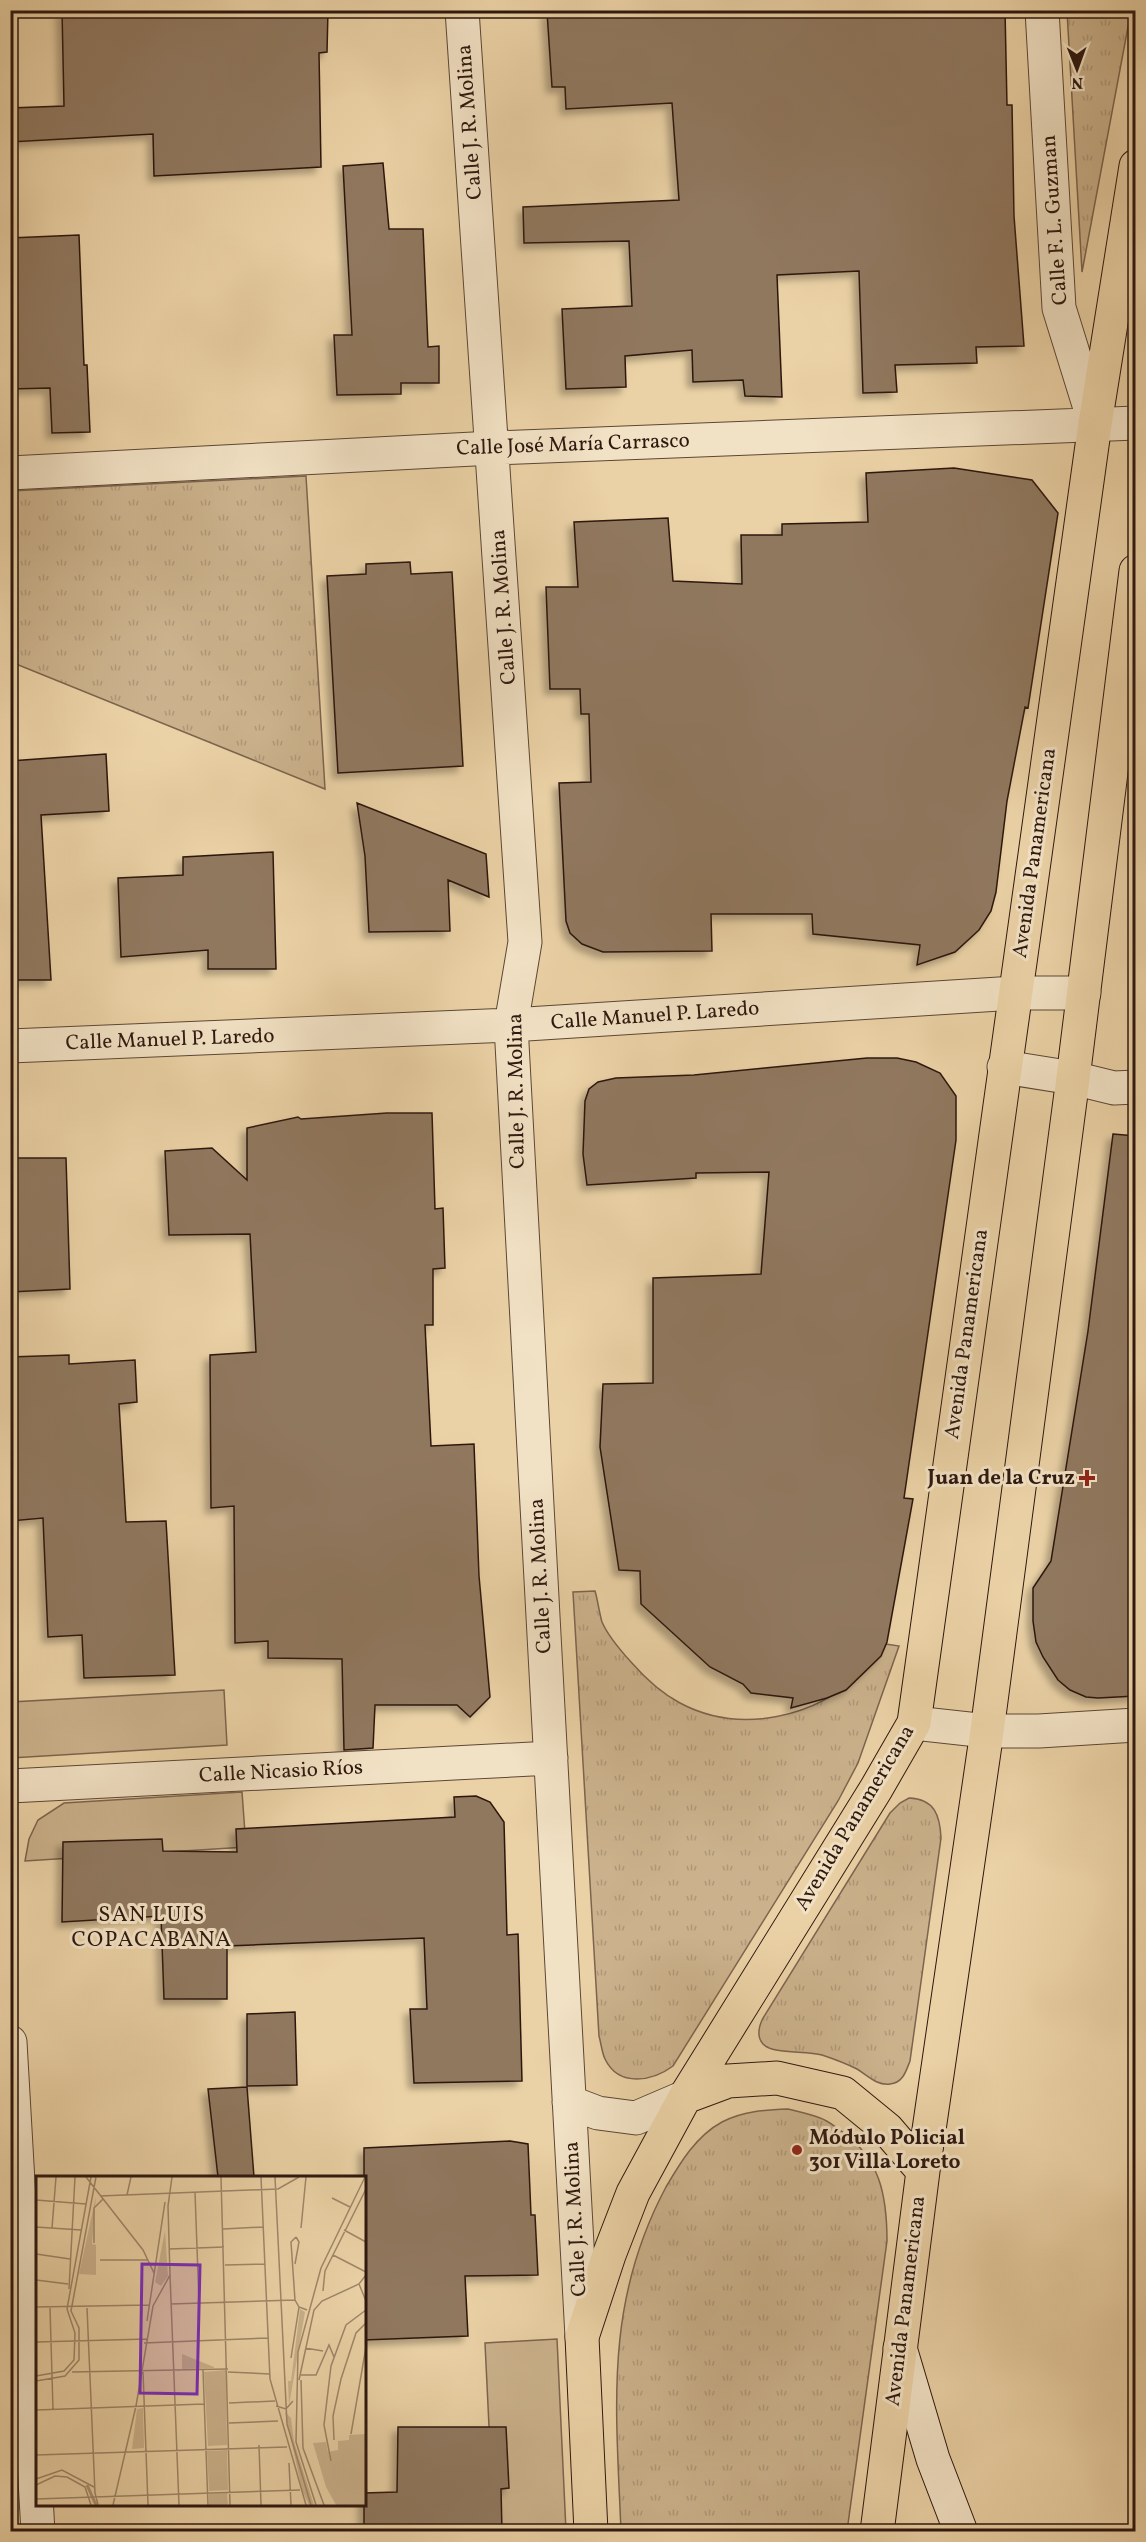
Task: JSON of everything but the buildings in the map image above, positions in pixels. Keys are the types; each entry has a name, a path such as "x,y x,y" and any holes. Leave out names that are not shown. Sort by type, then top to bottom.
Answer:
{"main road":[{"name":"Avenida Panamericana","path":"591,2532 582,2337 609,2255 633,2193 685,2097 876,1789 914,1723 1095,424 1136,166"},
{"name":"Avenida Panamericana","path":"877,2532 923,2171 987,1731 1084,993 1136,572"},
{"path":"685,2097 728,2081 777,2078 843,2093 887,2129 923,2171"}],"street":[{"name":"Calle J. R. Molina","path":"462,10 525,942 511,1025 582,2337"},
{"name":"Calle F. L. Guzman","path":"1042,10 1059,308 1095,424"},
{"name":"Calle José María Carrasco","path":"10,473 493,448 1136,423"},
{"name":"Calle Manuel P. Laredo","path":"10,1046 511,1025 1015,993 1084,993"},
{"path":"1004,1067 1073,1078 1114,1088 1136,1087"},
{"path":"914,1723 987,1731 1039,1731 1136,1725"},
{"name":"Calle Nicasio Ríos","path":"10,1786 551,1758"},
{"path":"10,2042 36,2497"},
{"name":"Calle J. R. Molina","path":"569,2102 598,2113 636,2118 685,2097"},
{"path":"900,2348 933,2459 962,2532"},
{"path":"37,2506 38,2532"}],"green space":[{"path":"1067,11 1131,11 1082,272"},
{"path":"306,476 325,789 11,662 11,491"},
{"path":"595,1591 602,1622 615,1643 636,1668 666,1695 680,1703 703,1713 727,1718 752,1719 801,1710 845,1687 871,1661 880,1643 899,1646 858,1763 838,1801 673,2066 656,2075 637,2079 627,2078 611,2068 604,2057 599,2036 573,1592"},
{"path":"224,1690 227,1745 11,1758 11,1702"},
{"path":"242,1792 246,1847 25,1861 29,1839 38,1820 64,1803"},
{"path":"909,1798 925,1802 934,1810 941,1838 910,2061 901,2079 885,2084 876,2082 840,2061 822,2055 774,2050 763,2044 759,2038 759,2031 763,2018 890,1813"},
{"path":"788,2109 825,2120 854,2141 872,2165 883,2193 887,2241 847,2531 621,2531 617,2441 618,2356 623,2314 632,2272 646,2230 671,2178 704,2135 722,2122 738,2115"},
{"path":"557,2339 566,2531 494,2531 485,2343"}],"place":[{"name":"Juan de la Cruz","path":"1087,1478"},
{"name":"Módulo Policial 301 Villa Loreto","path":"797,2150"}],"district":[{"name":"SAN LUIS COPACABANA","path":"152,1928"}]}
